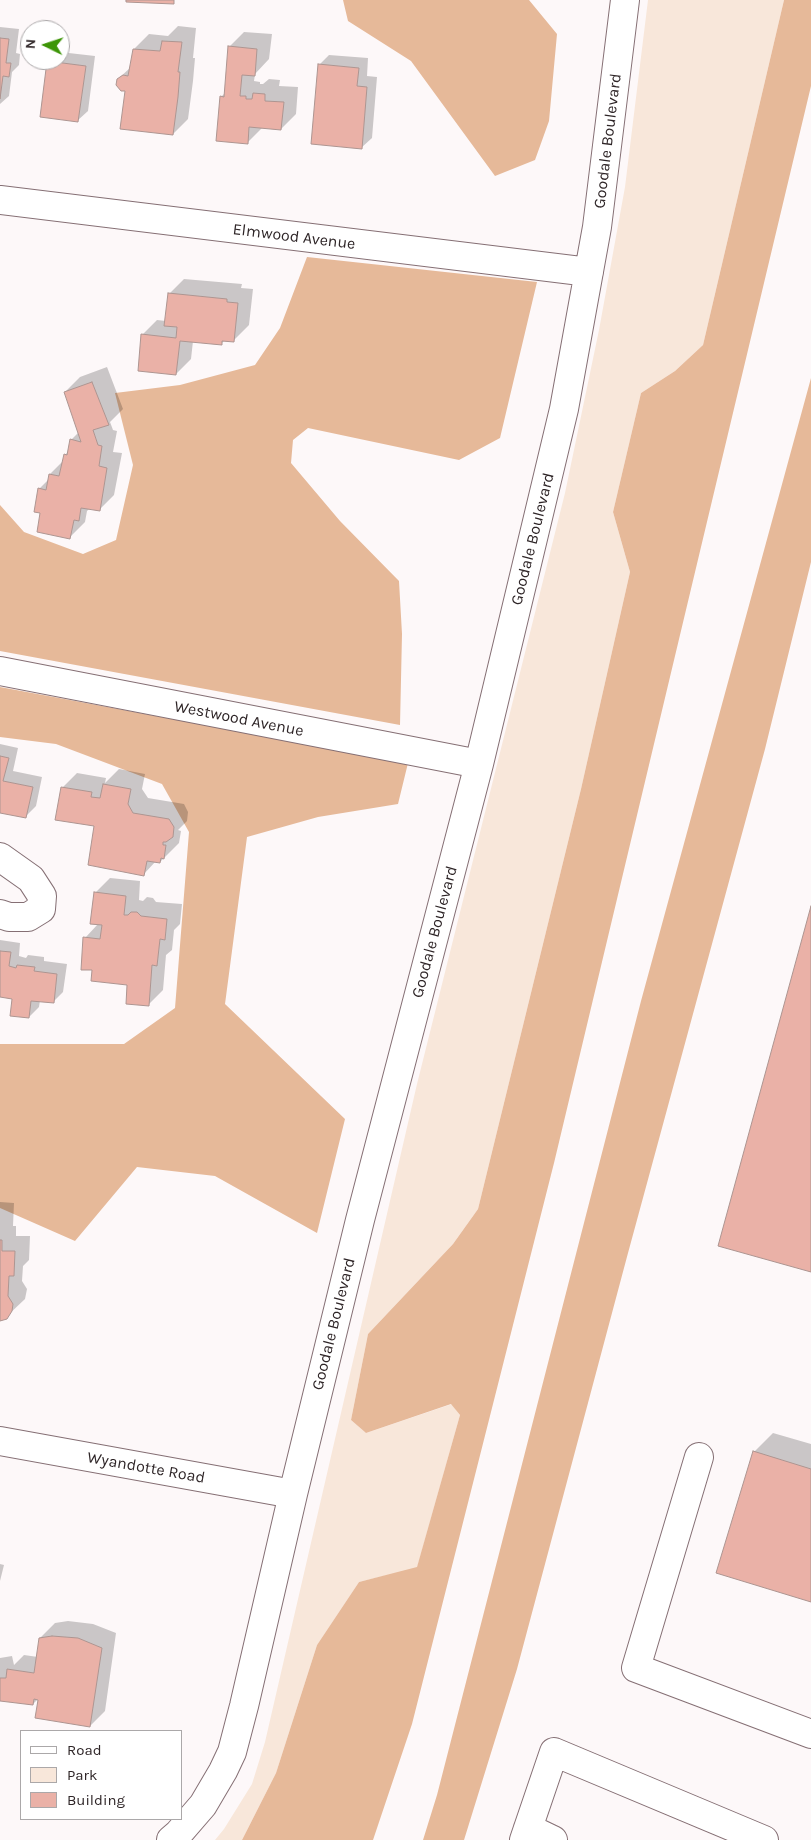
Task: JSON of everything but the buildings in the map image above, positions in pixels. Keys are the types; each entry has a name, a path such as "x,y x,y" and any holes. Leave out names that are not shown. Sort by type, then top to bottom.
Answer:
{"street":[{"name":"Goodale Boulevard","path":"171,1840 203,1805 223,1772 232,1752 360,1220 479,764 564,409 597,227 625,0"},
{"name":"Elmwood Avenue","path":"0,200 589,272"},
{"name":"Westwood Avenue","path":"0,672 479,764"},
{"path":"0,857 30,879 42,896 42,909 28,917 9,917 0,914"},
{"name":"Wyandotte Road","path":"0,1441 293,1494"},
{"path":"699,1458 636,1668 811,1734"},
{"path":"553,1840 526,1834 554,1752 764,1840"}],"green space":[{"path":"648,0 784,0 703,345 675,371 641,393 613,512 630,572 581,789 478,1209 453,1244 368,1334 351,1420 366,1433 452,1404 460,1415 417,1568 359,1582 317,1645 276,1773 242,1840 215,1840 252,1784 265,1742 417,1084 565,493 599,330 625,187"}],"shaded area":[{"path":"343,0 529,0 557,34 549,121 535,160 495,176 411,61 348,21"},
{"path":"784,0 811,0 811,86 554,1163 412,1724 373,1840 242,1840 276,1773 317,1645 359,1582 417,1567 460,1415 451,1404 366,1433 351,1420 368,1334 453,1244 478,1209 581,789 630,572 613,512 641,393 675,371 703,345"},
{"path":"307,257 537,282 500,438 459,460 308,428 293,440 291,463 340,521 399,581 402,634 400,725 0,651 0,505 24,532 83,554 116,540 133,465 115,393 180,385 255,365 280,328"},
{"path":"811,378 811,562 765,749 517,1669 464,1840 423,1840 437,1795 641,1001"},
{"path":"0,687 408,763 398,804 318,817 247,837 225,1004 345,1119 317,1233 215,1176 137,1167 75,1241 0,1208 0,1044 124,1044 175,1008 189,832 162,784 56,744 0,737"}]}
